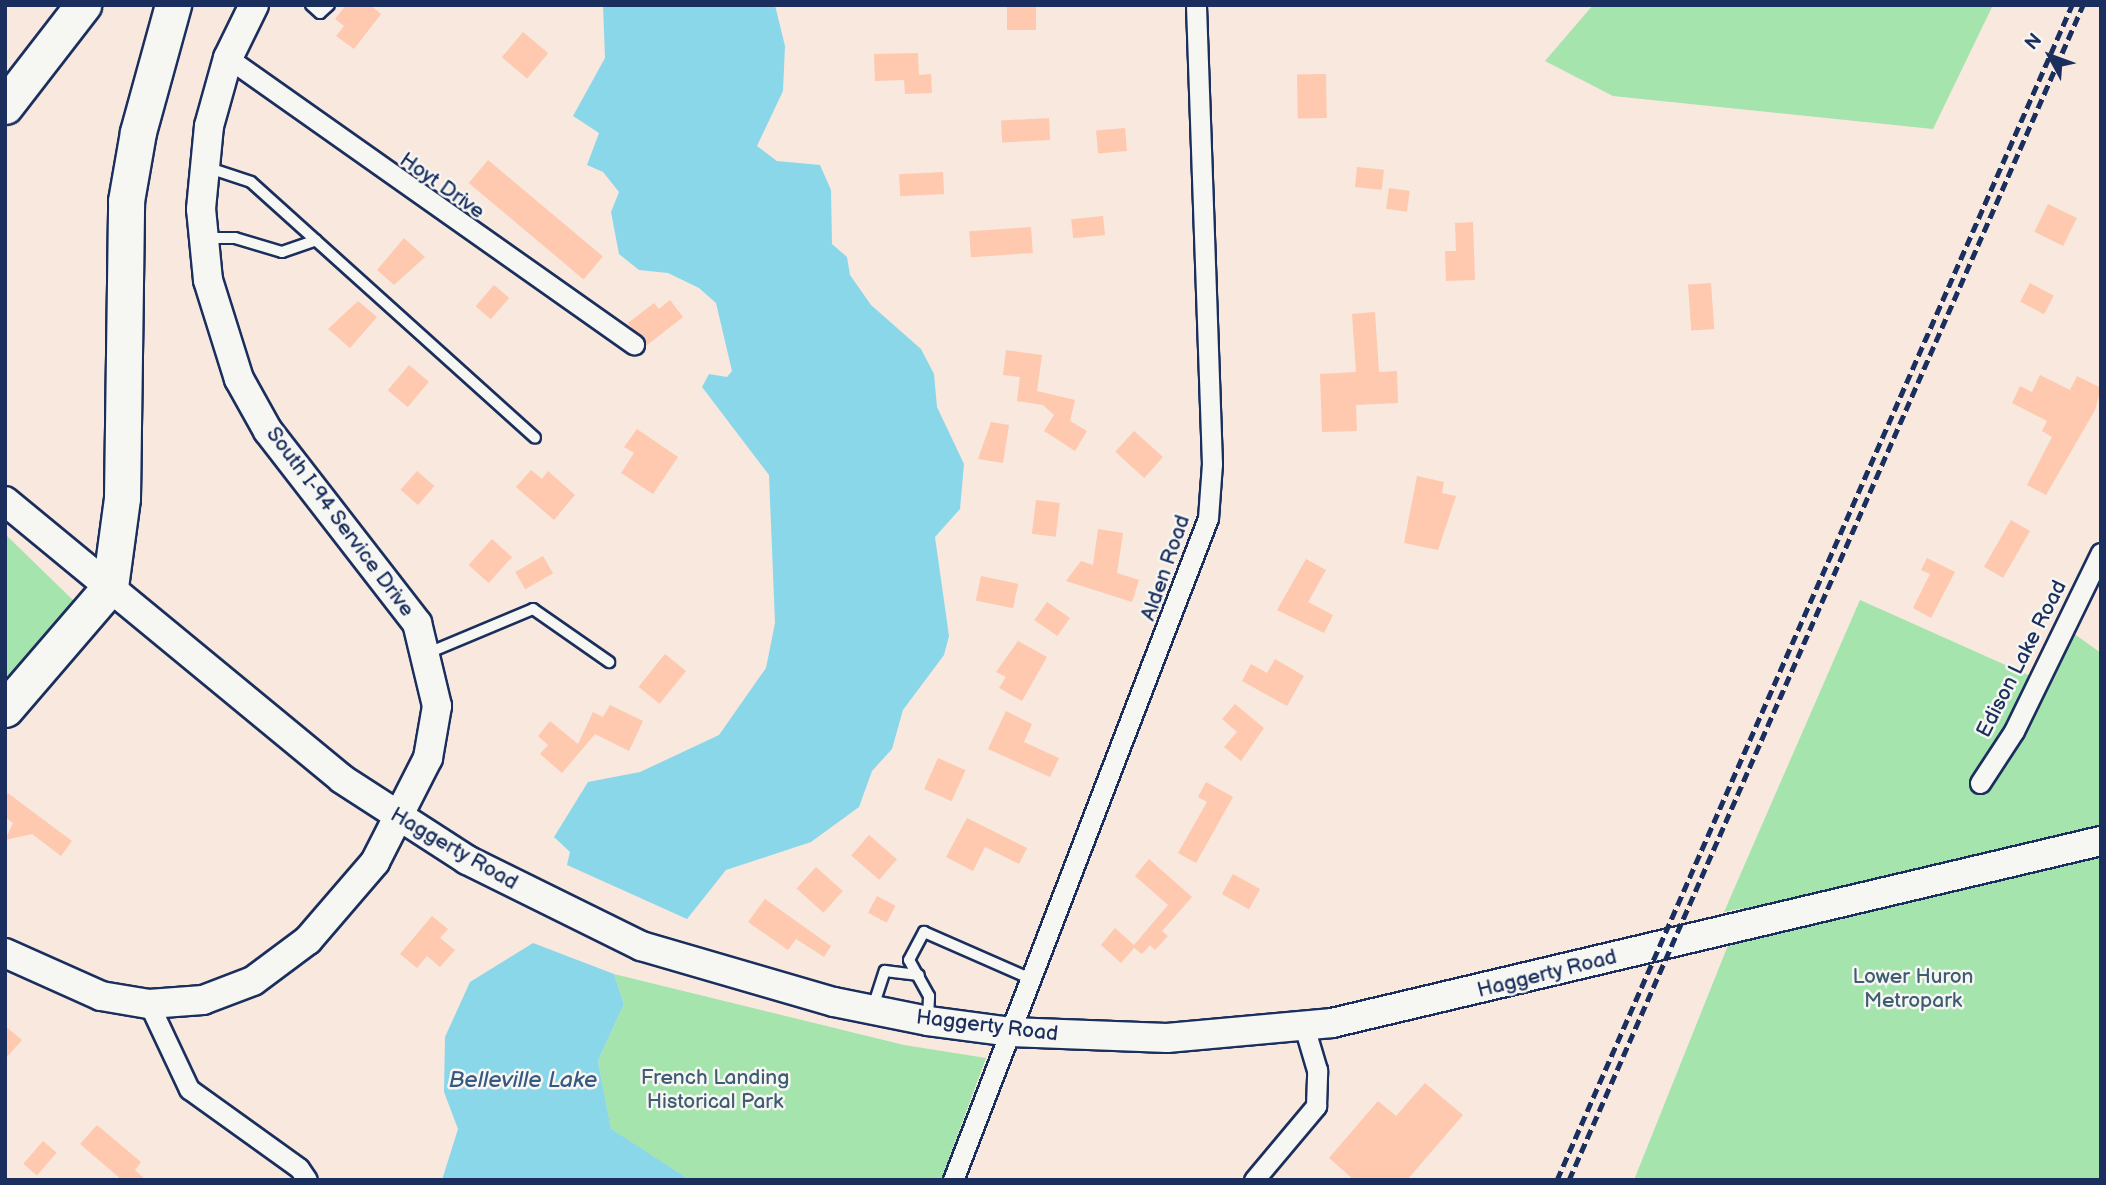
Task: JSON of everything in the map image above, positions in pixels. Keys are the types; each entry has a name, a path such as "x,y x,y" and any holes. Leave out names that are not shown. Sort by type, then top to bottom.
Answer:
{"highway":[{"path":"5,106 83,5"},
{"path":"5,709 110,587 122,498 126,201 141,119 173,5"}],"main road":[{"name":"South I-94 Service Drive","path":"5,953 101,996 149,1004 226,993 278,965 308,940 375,862 399,820 428,758 437,706 428,653 395,589 268,431 239,379 219,327 203,239 202,166 228,58 254,5"},
{"name":"Haggerty Road","path":"5,501 270,722 399,820 641,946 872,1011 928,1021 1010,1032 1167,1038 1304,1026 1424,1004 2101,841"}],"street":[{"name":"Alden Road","path":"953,1180 1208,518 1212,464 1196,5"},
{"name":"Hoyt Drive","path":"228,58 634,344"},
{"name":"Edison Lake Road","path":"1980,783 2014,731 2101,554"},
{"path":"149,1004 189,1089 303,1174"},
{"path":"1254,1180 1316,1106 1317,1070 1304,1026"}],"lane":[{"path":"311,5 320,13 329,5"},
{"path":"202,166 251,182 535,438"},
{"path":"203,239 235,238 282,252 316,240"},
{"path":"428,653 533,609 609,662"},
{"path":"928,1021 929,996 909,960 924,932 1031,979"},
{"path":"872,1011 885,971 919,975"}],"green space":[{"path":"1593,5 1993,5 1933,129 1613,96 1545,61"},
{"path":"5,534 78,605 5,690"},
{"name":"Lower Huron Metropark","path":"1860,600 2048,684 2073,633 2101,653 2101,1180 1634,1180 1743,908 1724,912"},
{"name":"French Landing Historical Park","path":"614,974 904,1045 986,1058 941,1180 690,1180 611,1130 598,1061 624,1004"}],"water":[{"path":"603,5 775,5 785,46 783,91 757,146 777,161 820,165 831,190 832,244 847,257 850,275 871,305 921,349 934,374 937,407 964,464 960,509 935,537 949,636 944,655 903,710 892,749 872,771 859,807 811,842 726,870 687,919 567,865 570,852 554,837 588,782 640,772 719,735 766,668 775,623 769,475 702,387 709,374 727,377 732,371 716,303 699,288 668,273 639,270 619,254 611,212 619,192 603,172 587,165 599,133 573,116 605,58"},
{"name":"Belleville Lake","path":"533,943 614,974 624,1004 598,1061 611,1129 690,1180 442,1180 458,1129 444,1092 445,1037 470,982"}],"building":[{"path":"346,5 370,5 381,14 354,49 336,36 344,26 335,19"},
{"path":"1007,5 1036,5 1036,30 1007,30"},
{"path":"523,32 548,53 527,78 502,57"},
{"path":"918,53 919,75 931,74 932,93 905,94 904,80 875,81 874,54"},
{"path":"1326,74 1327,118 1298,118 1297,75"},
{"path":"1049,118 1050,140 1002,142 1001,121"},
{"path":"1125,128 1127,151 1098,153 1096,131"},
{"path":"488,160 603,256 584,279 469,183"},
{"path":"1357,167 1384,170 1382,190 1355,187"},
{"path":"943,172 944,194 900,196 899,174"},
{"path":"1389,188 1410,191 1407,212 1386,209"},
{"path":"2048,204 2077,218 2063,246 2034,232"},
{"path":"1103,216 1105,235 1073,238 1071,219"},
{"path":"1473,222 1475,280 1446,281 1445,251 1456,251 1455,223"},
{"path":"1031,227 1033,253 971,257 969,231"},
{"path":"404,238 425,257 394,285 377,270"},
{"path":"1711,283 1714,329 1691,330 1688,285"},
{"path":"2030,283 2054,296 2044,314 2020,302"},
{"path":"494,285 509,298 491,319 476,306"},
{"path":"670,300 683,317 646,346 628,323 654,303 659,309"},
{"path":"358,301 377,317 350,348 328,329"},
{"path":"1375,312 1379,372 1397,371 1398,403 1356,405 1357,431 1322,432 1320,374 1356,372 1352,314"},
{"path":"1006,350 1042,355 1037,391 1075,400 1070,421 1087,431 1075,451 1044,431 1054,415 1043,405 1017,401 1020,377 1003,375"},
{"path":"409,365 429,382 408,407 388,390"},
{"path":"2040,375 2070,390 2077,376 2101,388 2095,410 2046,495 2027,485 2052,437 2042,431 2047,421 2012,403 2020,386 2032,392"},
{"path":"991,422 1009,425 1003,463 978,459"},
{"path":"637,429 678,457 653,494 621,473 634,453 624,447"},
{"path":"1134,431 1163,457 1144,478 1115,452"},
{"path":"531,470 542,479 548,471 575,495 554,520 516,487"},
{"path":"417,471 434,486 418,505 401,490"},
{"path":"1417,476 1444,482 1442,493 1456,496 1438,550 1404,543"},
{"path":"1036,500 1060,503 1056,537 1032,534"},
{"path":"2011,520 2030,531 2003,578 1984,567"},
{"path":"1098,529 1123,533 1117,573 1139,580 1132,602 1066,581 1081,561 1093,565"},
{"path":"492,539 512,557 489,583 469,565"},
{"path":"543,556 553,573 525,589 515,572"},
{"path":"1927,558 1955,572 1931,618 1913,608 1930,574 1921,570"},
{"path":"1306,559 1326,570 1308,602 1333,615 1324,633 1277,610"},
{"path":"981,576 1018,584 1013,608 976,600"},
{"path":"1047,602 1070,618 1057,636 1034,620"},
{"path":"1018,641 1047,657 1022,701 999,688 1006,677 996,672"},
{"path":"665,654 686,671 660,704 639,687"},
{"path":"1275,659 1304,676 1287,706 1242,681 1251,664 1267,673"},
{"path":"1235,704 1264,728 1241,761 1224,747 1237,732 1222,719"},
{"path":"610,705 643,721 629,751 595,734 562,773 540,754 548,745 538,736 550,721 578,744 593,712 603,717"},
{"path":"1006,711 1032,724 1024,742 1059,758 1050,777 988,749"},
{"path":"938,758 965,770 952,801 924,789"},
{"path":"1206,782 1233,797 1196,863 1178,853 1207,802 1198,797"},
{"path":"5,791 72,841 61,856 32,834 5,840 13,823 5,817"},
{"path":"967,818 1027,848 1019,864 985,847 973,871 946,857"},
{"path":"869,835 897,859 879,880 851,855"},
{"path":"1149,859 1192,897 1162,931 1168,936 1155,950 1150,945 1142,954 1134,948 1121,963 1101,945 1115,928 1134,945 1168,905 1135,876"},
{"path":"816,867 843,891 823,913 797,889"},
{"path":"1233,874 1260,889 1249,909 1222,894"},
{"path":"877,896 896,906 887,923 868,913"},
{"path":"765,899 831,946 824,957 796,939 788,950 748,922"},
{"path":"432,916 448,929 440,938 455,950 440,967 427,956 417,968 400,954"},
{"path":"5,1026 22,1040 5,1059"},
{"path":"1425,1083 1463,1115 1407,1180 1354,1180 1329,1158 1378,1101 1396,1116"},
{"path":"97,1125 141,1162 135,1170 146,1180 122,1180 80,1144"},
{"path":"43,1141 57,1153 37,1175 23,1164"}],"railway":[{"path":"1557,1180 2072,5"},
{"path":"1569,1180 2083,5"}]}
